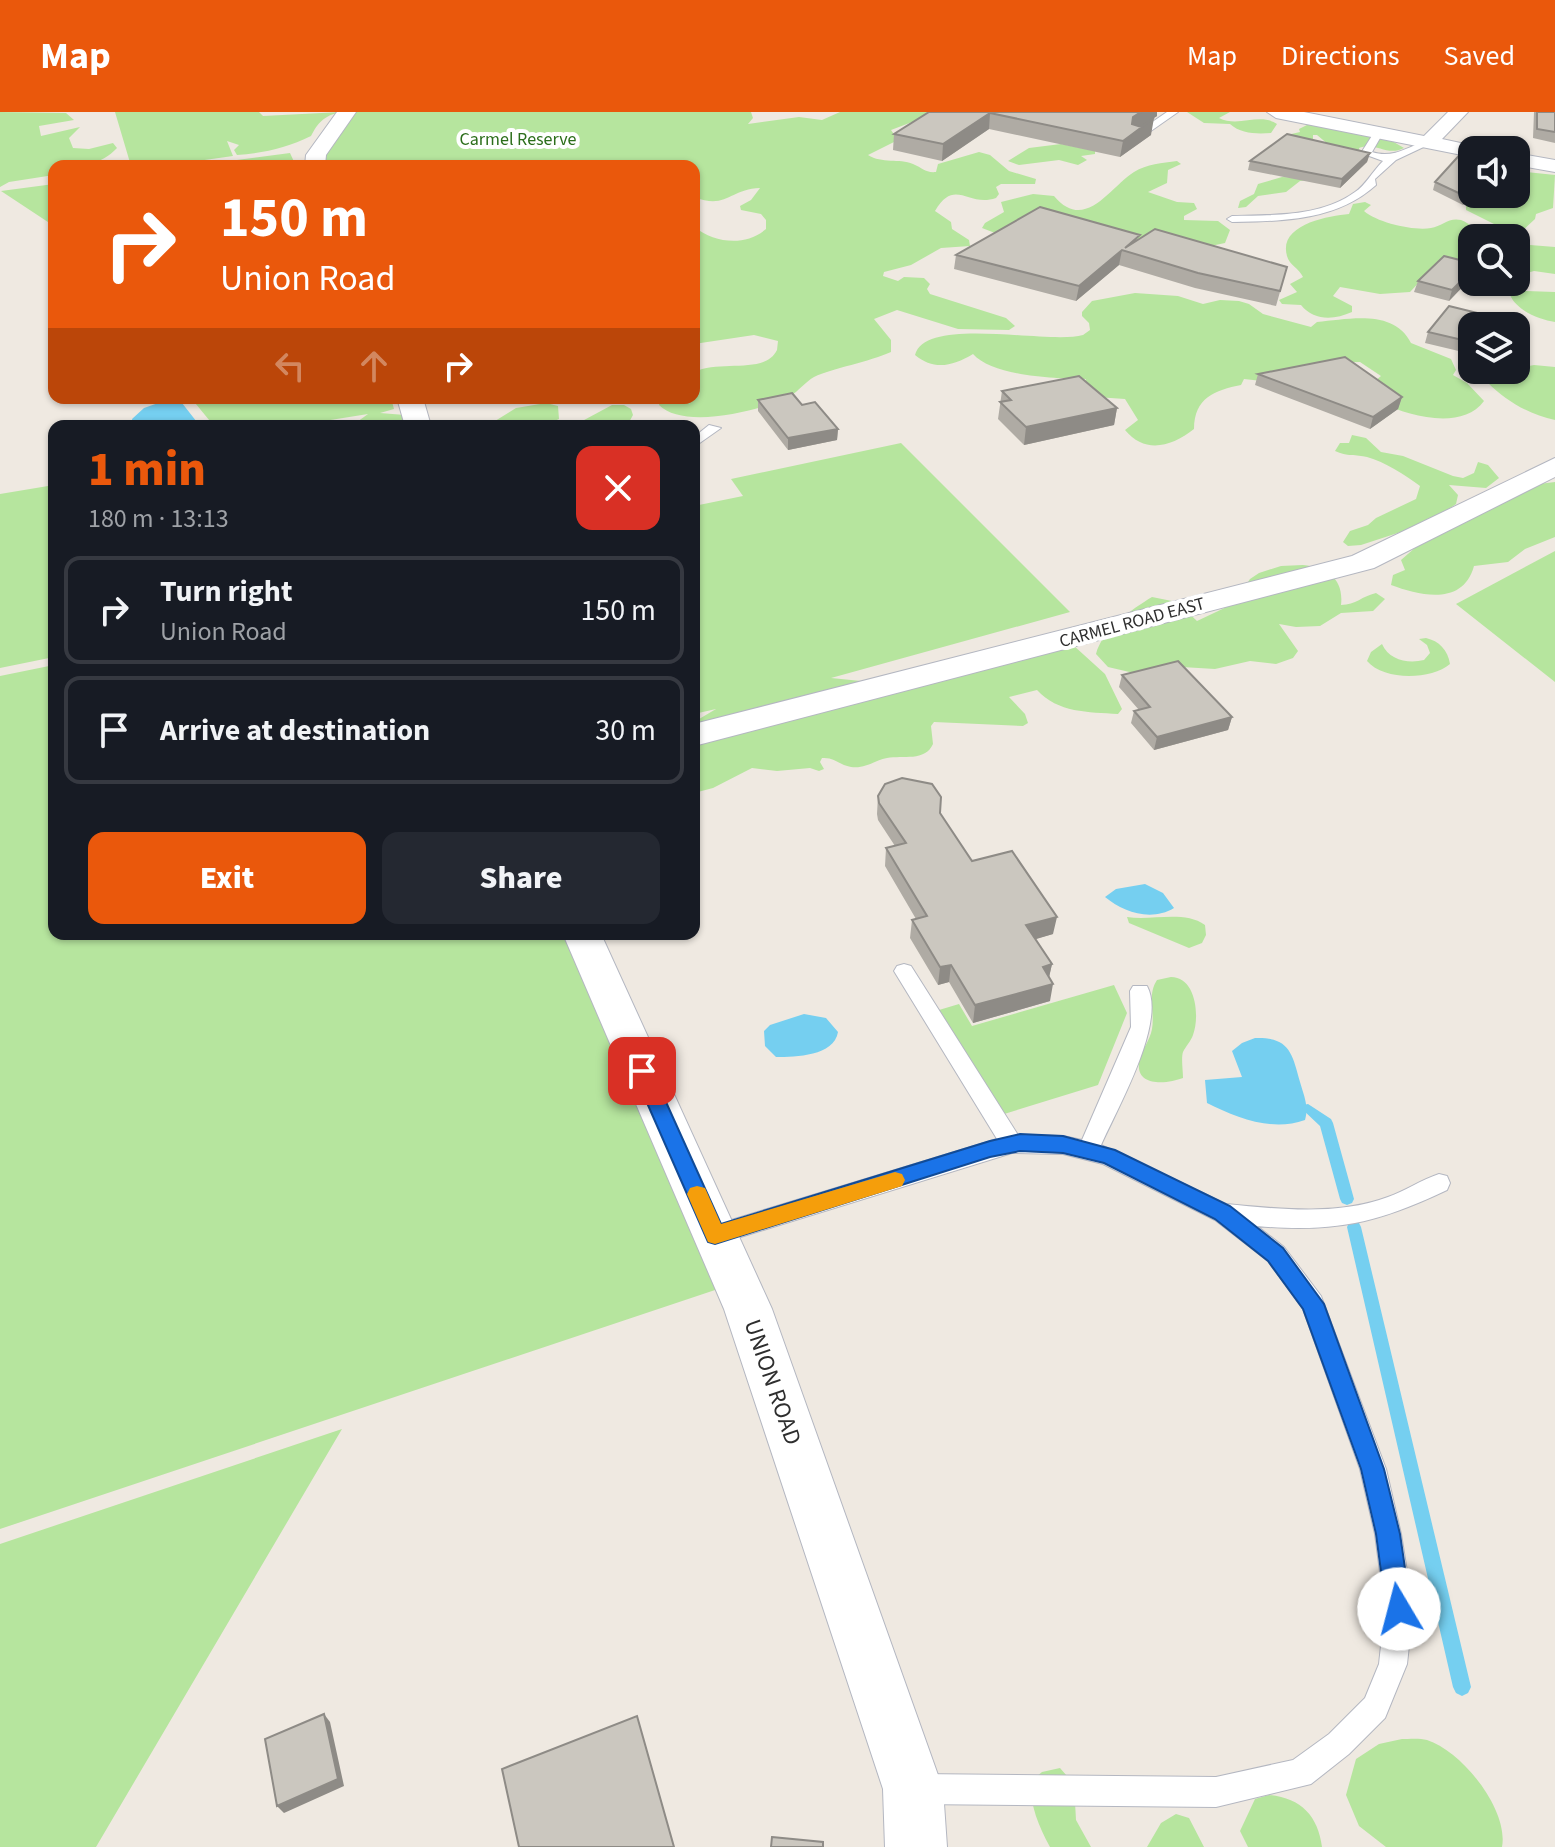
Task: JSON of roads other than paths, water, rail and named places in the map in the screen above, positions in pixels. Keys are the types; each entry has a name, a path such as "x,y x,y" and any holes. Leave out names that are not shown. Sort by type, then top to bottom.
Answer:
{"street":[{"path":"316,160 347,112"},
{"path":"1276,112 1458,149"},
{"path":"1427,143 1459,112"},
{"path":"1530,162 1555,166"},
{"name":"CARMEL ROAD EAST","path":"700,733 1363,562 1555,466"},
{"name":"UNION ROAD","path":"585,940 748,1309 913,1789 916,1847"}],"lane":[{"path":"1135,138 1173,112"},
{"path":"1378,133 1366,153 1391,159"},
{"path":"1232,219 1297,215 1331,207 1366,190 1372,183 1370,179 1391,159 1427,143"},
{"path":"700,438 714,428"},
{"path":"904,971 1012,1144"},
{"path":"1088,1151 1141,1027 1140,991"},
{"path":"715,1235 1012,1144 1063,1145 1108,1156 1223,1213 1276,1254 1313,1304 1373,1469 1388,1534 1399,1609 1393,1664 1375,1708 1339,1744 1300,1773 1216,1792 913,1789"},
{"path":"1223,1213 1275,1219 1360,1214 1391,1206 1439,1183"}],"water":[{"path":"155,404 183,404 195,420 132,420 144,408"},
{"path":"1145,884 1163,893 1174,908 1147,915 1129,911 1105,897 1116,889"},
{"path":"804,1014 826,1018 838,1032 835,1040 813,1054 776,1057 765,1046 764,1031 770,1025"},
{"path":"1255,1038 1275,1040 1287,1048 1306,1101 1305,1120 1280,1125 1255,1122 1207,1103 1205,1080 1242,1077 1232,1051"}],"waterway":[{"path":"1308,1109 1326,1123 1347,1199"},
{"path":"1354,1227 1462,1687"}],"park label":[{"name":"Carmel Reserve","path":"518,139"}]}
